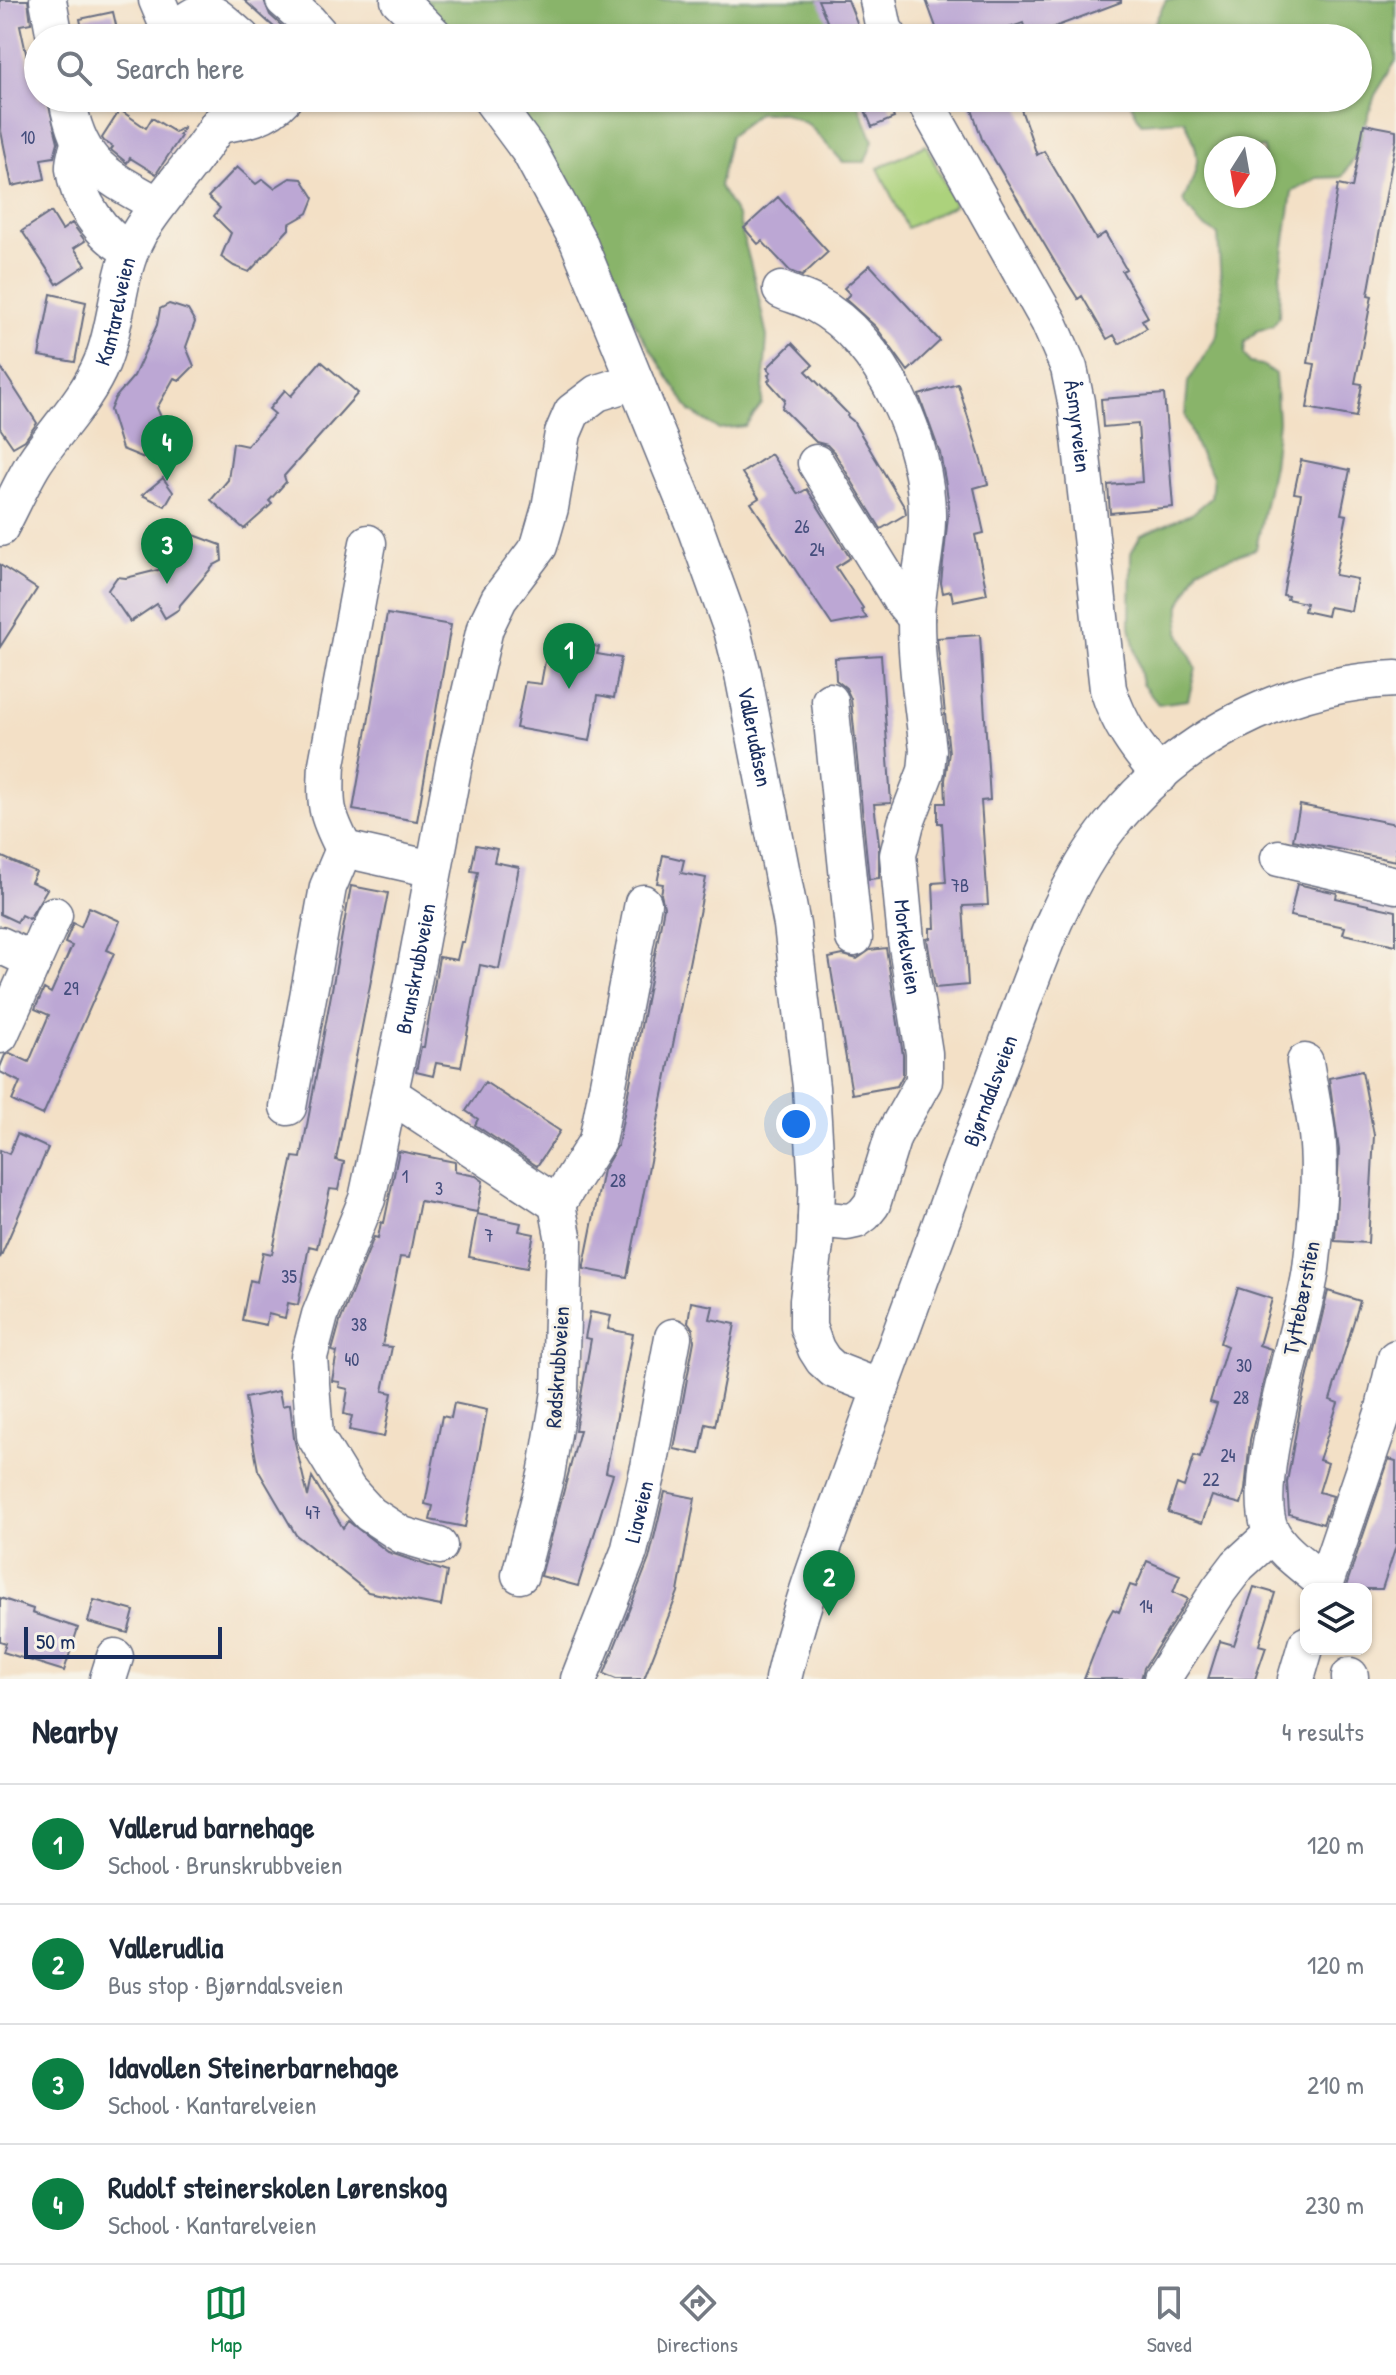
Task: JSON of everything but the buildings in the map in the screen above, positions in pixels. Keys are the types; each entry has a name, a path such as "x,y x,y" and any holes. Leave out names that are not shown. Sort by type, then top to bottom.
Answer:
{"street":[{"path":"48,0 52,24"},
{"path":"284,0 311,24"},
{"path":"399,0 423,24"},
{"path":"878,0 883,24"},
{"path":"167,23 197,13 212,13 225,24"},
{"path":"71,112 79,144 88,157 103,171 158,205"},
{"name":"Kantarelveien","path":"0,528 8,483 36,460 90,386 103,360 130,249 158,205 198,155 211,112"},
{"path":"216,112 253,120 267,112"},
{"name":"Vallerudåsen","path":"500,112 530,152 578,241 696,530 732,630 792,925 815,1127 816,1219 807,1314 811,1338 823,1360 834,1370 880,1388"},
{"name":"Åsmyrveien","path":"931,112 1049,322 1069,368 1076,402 1108,689 1117,717 1128,736 1160,775"},
{"path":"79,144 73,166 79,187 92,213 109,236 130,249"},
{"name":"Morkelveien","path":"781,290 817,305 851,332 886,376 897,394 919,455 926,495 925,550 916,618 928,750 926,771 906,823 898,855 906,940 925,1070 922,1089 893,1136 872,1204 856,1220 816,1219"},
{"name":"Brunskrubbveien","path":"439,1546 402,1535 370,1514 348,1490 315,1436 309,1357 320,1315 367,1199 480,644 491,612 539,546 567,421 572,412 587,398 635,381"},
{"path":"816,463 900,599 916,618"},
{"path":"288,1107 328,887 344,849 327,809 327,764 368,543"},
{"name":"Bjørndalsveien","path":"783,1679 810,1580 1039,957 1057,915 1095,846 1126,808 1160,775 1209,737 1271,705 1341,685 1396,679"},
{"path":"792,925 820,921 853,924 830,701"},
{"path":"843,835 906,823"},
{"path":"344,849 433,869"},
{"path":"1279,858 1396,885"},
{"path":"390,1094 557,1204 597,1141 643,903"},
{"path":"0,1035 16,953 54,915"},
{"name":"Tyttebærstien","path":"1272,1534 1267,1517 1267,1478 1281,1394 1310,1273 1315,1219 1317,1135 1305,1062"},
{"name":"Rødskrubbveien","path":"520,1575 546,1475 560,1392 564,1241 557,1204"},
{"name":"Liaveien","path":"579,1679 629,1552 649,1467 673,1337"},
{"path":"1325,1583 1383,1413 1396,1358"},
{"path":"1162,1679 1219,1590 1238,1565 1272,1534 1321,1583"},
{"path":"1296,1679 1303,1655"}],"green space":[{"path":"421,0 833,0 834,24 444,24"},
{"path":"1166,0 1396,0 1396,61 1372,104 1372,24 1154,24"},
{"path":"520,112 862,112 873,141 865,162 843,162 808,124 782,113 758,113 730,136 719,186 738,217 767,337 762,404 745,426 718,429 690,411 639,331 572,186"},
{"path":"1135,112 1370,112 1356,155 1342,177 1317,178 1292,192 1280,275 1279,317 1272,326 1257,331 1245,342 1244,354 1250,363 1262,365 1275,374 1278,421 1273,465 1256,549 1198,568 1180,605 1179,632 1196,668 1188,700 1158,704 1142,684 1130,626 1131,553 1141,535 1193,513 1211,498 1213,476 1197,448 1185,416 1188,382 1217,335 1222,300 1218,235 1199,223 1183,201 1197,160 1197,152 1184,120 1141,123"},
{"path":"926,145 955,205 907,228 878,168"}],"place":[{"name":"Rudolf steinerskolen Lørenskog","path":"167,481"},
{"name":"Idavollen Steinerbarnehage","path":"167,584"},
{"name":"Vallerud barnehage","path":"569,689"},
{"name":"Vallerudlia","path":"829,1616"}]}
